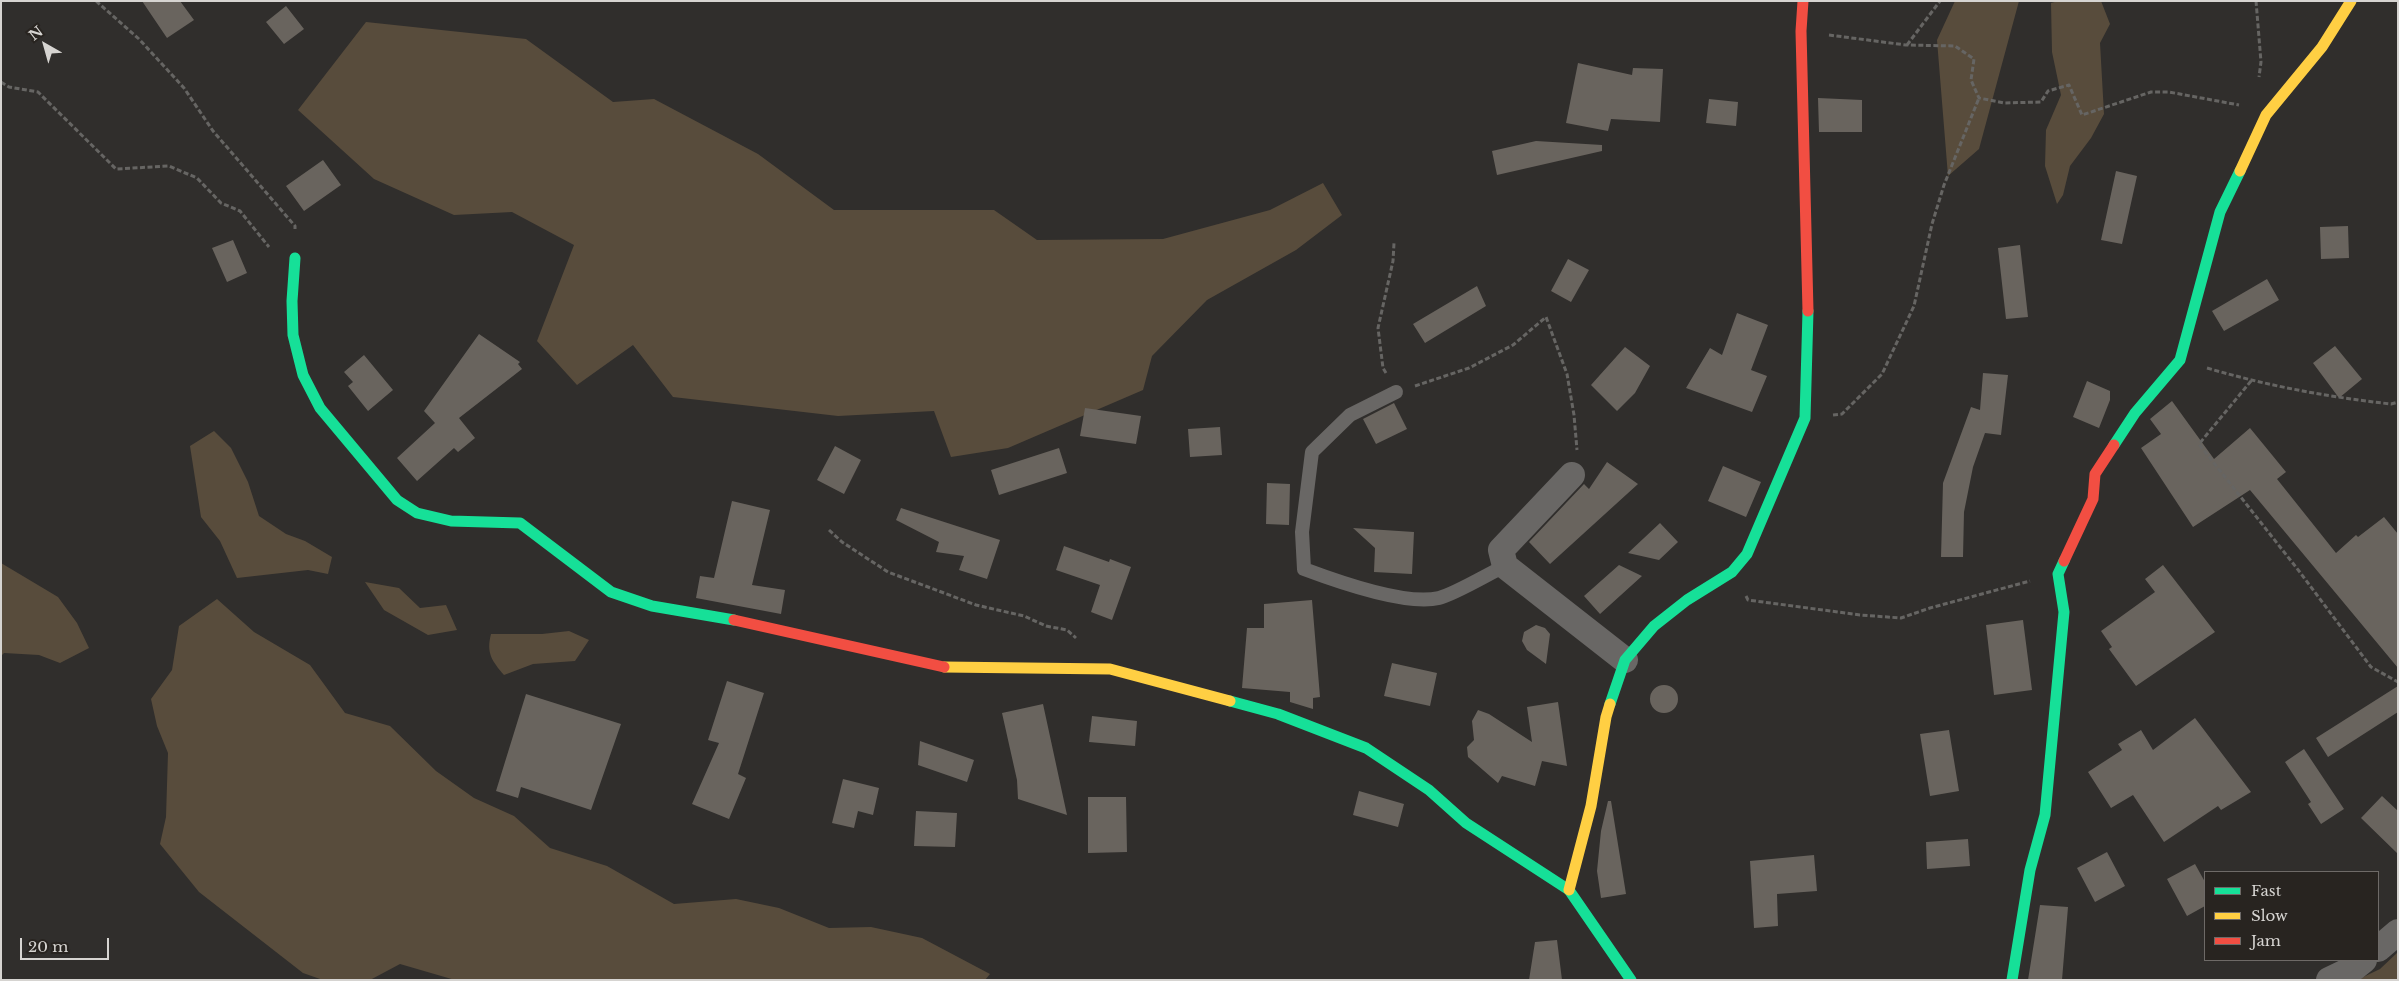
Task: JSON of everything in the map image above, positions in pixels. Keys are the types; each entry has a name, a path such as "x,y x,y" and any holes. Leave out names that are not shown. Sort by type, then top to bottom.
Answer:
{"street":[{"path":"1569,890 1591,806 1606,717 1625,660 1654,626 1687,600 1732,572 1746,554 1805,418 1808,290 1802,31 1803,1"},
{"path":"2012,980 2030,870 2045,815 2064,612 2058,574 2093,499 2096,474 2135,413 2180,360 2220,212 2266,115 2322,48 2351,1"},
{"path":"295,258 292,301 293,335 303,375 320,408 336,428 397,500 417,513 451,521 520,523 566,560 611,592 652,606 729,618 950,668 997,666 1099,668 1142,676 1278,714 1329,732 1366,748 1429,790 1466,823 1569,890 1632,980"},
{"path":"1572,475 1501,550 1505,566 1625,660"},
{"path":"2379,948 2398,932"},
{"path":"2330,980 2354,968 2363,961"}],"lane":[{"path":"1396,392 1350,415 1312,452 1302,532 1304,569 1339,582 1368,589 1410,598 1439,598 1505,566"}],"path":[{"path":"1,82 10,87 38,92 116,169 169,166 197,178 221,203 240,211 271,250 295,258 295,226 213,130 184,88 139,40 96,1"},
{"path":"1906,45 1940,1"},
{"path":"2256,1 2261,62 2259,80"},
{"path":"1802,31 1906,45 1954,46 1974,59 1971,80 1979,98 1944,185 1932,224 1914,306 1882,374 1842,414 1805,418"},
{"path":"1979,98 2004,103 2041,102 2048,91 2069,85 2082,115 2151,92 2169,92 2246,106"},
{"path":"1394,242 1393,261 1378,328 1383,368 1396,392 1469,368 1513,345 1546,318 1567,374 1574,415 1578,444 1572,475"},
{"path":"2180,360 2251,381 2325,396 2391,404 2398,402"},
{"path":"2251,381 2199,444 2299,571 2371,667 2398,682"},
{"path":"830,530 842,542 888,572 976,605 1024,616 1046,626 1067,630 1080,642 1099,668"},
{"path":"1732,572 1748,600 1860,615 1901,618 1930,608 2058,574"}],"shaded area":[{"path":"1955,1 2019,1 1979,149 1948,176 1937,40"},
{"path":"2058,1 2101,1 2110,24 2100,43 2104,114 2091,138 2070,166 2063,195 2057,204 2045,166 2046,130 2061,95 2052,52 2051,3"},
{"path":"366,22 526,39 613,102 654,99 758,154 834,210 994,210 1037,240 1163,239 1270,210 1323,183 1342,215 1296,250 1207,300 1152,356 1143,390 1008,448 951,457 934,411 838,416 673,397 633,345 577,385 537,341 574,245 512,212 454,215 374,179 298,110"},
{"path":"214,431 231,448 248,482 259,516 286,534 305,541 332,557 328,574 308,570 237,578 220,541 201,517 190,446"},
{"path":"1,563 58,597 77,623 89,648 60,663 39,655 4,653 1,656"},
{"path":"365,582 399,588 420,608 446,605 457,630 428,635 384,610"},
{"path":"217,599 254,632 310,665 345,713 390,726 436,771 474,798 514,816 550,848 607,866 674,904 736,899 779,908 829,928 871,927 922,938 990,974 985,980 455,980 400,964 370,980 323,980 303,973 199,892 160,844 166,817 168,753 157,726 151,699 172,670 179,626"},
{"path":"569,631 589,640 575,661 533,664 504,675 491,656 489,646 491,634 542,634"},
{"path":"2398,952 2398,980 2357,980 2380,969"}],"building":[{"path":"142,1 180,1 194,20 167,38"},
{"path":"286,6 304,29 284,44 266,22"},
{"path":"1578,63 1632,75 1633,68 1663,69 1660,122 1611,119 1608,131 1566,123"},
{"path":"1818,98 1862,100 1862,132 1819,132"},
{"path":"1709,99 1738,102 1736,126 1706,123"},
{"path":"1536,141 1602,145 1602,151 1497,175 1492,151"},
{"path":"323,160 341,185 304,211 286,186"},
{"path":"2116,171 2137,176 2122,244 2101,240"},
{"path":"2348,226 2349,258 2321,259 2320,227"},
{"path":"233,240 247,273 227,282 212,248"},
{"path":"2020,245 2028,317 2006,319 1998,248"},
{"path":"1568,259 1589,270 1571,302 1551,291"},
{"path":"2267,279 2279,300 2224,331 2212,311"},
{"path":"1477,286 1486,306 1425,343 1413,324"},
{"path":"1737,313 1768,325 1751,370 1767,376 1752,412 1686,388 1710,348 1722,355"},
{"path":"479,334 520,362 518,364 522,369 459,418 475,438 458,452 454,448 417,481 397,458 435,423 424,411"},
{"path":"2335,346 2362,379 2339,398 2313,363"},
{"path":"1625,347 1650,366 1635,393 1617,411 1591,385"},
{"path":"364,355 393,390 368,411 348,386 353,382 344,372"},
{"path":"1983,373 2008,375 2001,435 1985,433 1973,467 1964,512 1963,557 1941,557 1943,483 1971,407 1980,410"},
{"path":"2087,381 2110,391 2110,400 2099,428 2073,417"},
{"path":"2172,401 2214,459 2250,428 2286,472 2277,479 2336,553 2356,535 2358,537 2384,517 2398,534 2398,668 2250,490 2193,527 2141,448 2161,434 2150,419"},
{"path":"1394,403 1407,429 1376,444 1363,419"},
{"path":"1085,408 1141,416 1136,444 1080,436"},
{"path":"1220,427 1222,455 1190,457 1188,429"},
{"path":"835,446 861,460 844,494 817,480"},
{"path":"1059,448 1067,473 999,495 991,470"},
{"path":"1607,462 1638,484 1550,564 1529,542 1584,484 1589,489"},
{"path":"1723,466 1761,482 1746,517 1708,501"},
{"path":"1267,483 1290,484 1289,525 1266,524"},
{"path":"732,501 770,510 752,585 785,590 781,614 696,598 700,576 714,578"},
{"path":"901,508 1000,540 987,579 959,570 964,556 936,552 939,542 896,520"},
{"path":"1660,523 1678,542 1659,560 1628,553"},
{"path":"1353,528 1414,532 1412,574 1374,572 1375,548"},
{"path":"1064,546 1109,562 1110,559 1131,567 1112,620 1091,612 1100,585 1056,570"},
{"path":"1619,565 1642,576 1600,614 1584,596"},
{"path":"2163,565 2215,632 2136,686 2109,649 2112,647 2101,631 2155,592 2145,579"},
{"path":"1312,600 1320,697 1313,698 1313,709 1290,702 1290,692 1242,688 1247,628 1264,628 1264,604"},
{"path":"2023,620 2032,690 1994,695 1986,625"},
{"path":"1536,625 1545,628 1550,634 1546,664 1527,650 1522,641 1524,632"},
{"path":"1392,663 1437,673 1430,706 1384,696"},
{"path":"727,681 764,693 738,774 746,778 729,819 692,804 719,743 708,740"},
{"path":"1664,685 1674,689 1678,699 1674,709 1664,713 1654,709 1650,699 1654,689"},
{"path":"2398,686 2398,712 2328,757 2316,738"},
{"path":"526,694 621,724 591,810 521,787 518,798 496,791"},
{"path":"1558,702 1567,766 1542,761 1535,786 1502,776 1498,783 1468,757 1467,747 1474,740 1472,721 1478,710 1489,714 1532,742 1527,707"},
{"path":"1043,704 1067,815 1018,799 1017,780 1002,713"},
{"path":"1092,716 1137,721 1135,746 1089,742"},
{"path":"2195,718 2251,792 2221,810 2218,806 2164,842 2133,795 2111,808 2088,772 2122,750 2118,744 2141,730 2153,750"},
{"path":"1949,730 1959,791 1930,796 1920,734"},
{"path":"920,741 974,760 967,782 918,765"},
{"path":"2304,749 2344,809 2321,824 2308,804 2311,802 2285,762"},
{"path":"843,779 879,788 873,815 858,811 854,828 832,823"},
{"path":"1359,791 1404,804 1398,827 1353,815"},
{"path":"2382,796 2398,811 2398,854 2361,818"},
{"path":"1088,797 1126,797 1127,852 1088,853"},
{"path":"1608,801 1611,801 1626,894 1601,898 1597,871 1601,831"},
{"path":"916,811 957,813 955,847 914,846"},
{"path":"1968,839 1970,866 1927,869 1926,842"},
{"path":"2107,852 2125,886 2095,902 2077,868"},
{"path":"1814,855 1817,891 1777,894 1778,926 1754,928 1750,861"},
{"path":"2195,864 2204,880 2204,907 2187,916 2167,879"},
{"path":"2040,905 2068,907 2062,980 2028,980"},
{"path":"1557,940 1562,980 1529,980 1535,942"}],"traffic: fast":[{"path":"2114,445 2135,413 2180,360 2220,212 2240,171"},
{"path":"295,258 292,301 293,335 303,375 320,408 397,500 417,513 451,521 520,523 611,592 652,606 734,620"},
{"path":"1610,704 1625,660 1654,626 1687,600 1732,572 1747,554 1805,418 1808,311"},
{"path":"2012,980 2030,870 2045,815 2064,612 2058,574 2064,561"},
{"path":"1230,701 1278,714 1366,748 1429,790 1466,823 1569,890 1631,980"}],"traffic: slow":[{"path":"2240,171 2266,115 2322,47 2351,1"},
{"path":"944,667 1110,669 1230,701"},
{"path":"1569,890 1591,806 1606,717 1610,704"}],"traffic: jam":[{"path":"1803,1 1801,31 1808,311"},
{"path":"2064,561 2093,499 2095,474 2114,445"},
{"path":"734,620 944,667"}]}
